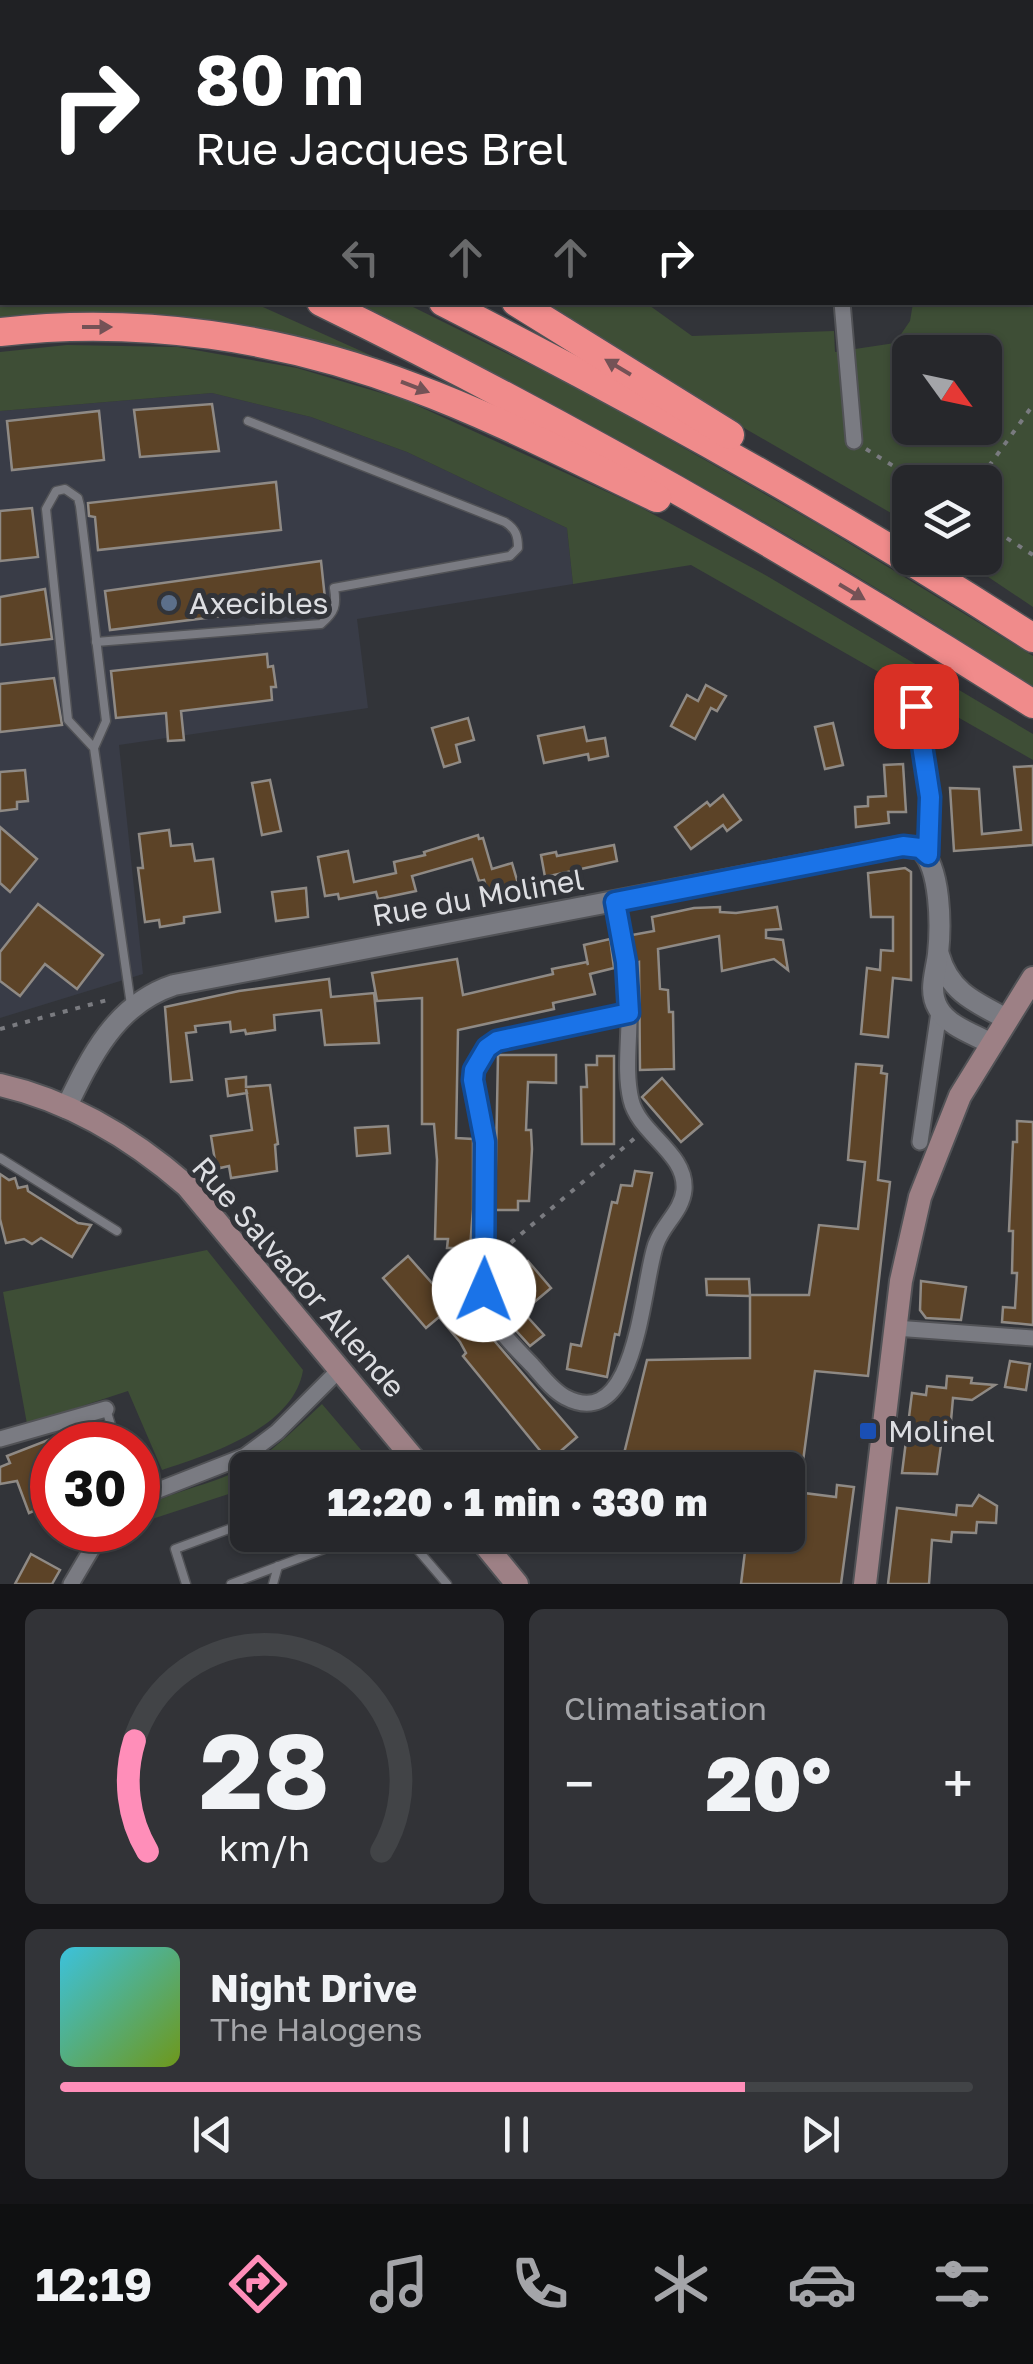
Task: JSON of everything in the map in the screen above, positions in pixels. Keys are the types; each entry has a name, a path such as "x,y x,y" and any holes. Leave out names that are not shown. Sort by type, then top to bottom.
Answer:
{"highway":[{"path":"326,305 515,402 769,542 1033,704"},
{"path":"449,305 732,457 1033,638"},
{"path":"521,305 892,535"},
{"path":"0,332 70,327 170,330 224,336 311,354 438,396 695,516 769,542"},
{"path":"954,575 1033,628"}],"main road":[{"path":"864,1584 907,1247 924,1183 958,1100 1033,978"},
{"path":"0,1085 66,1108"},
{"name":"Rue Salvador Allende","path":"66,1108 119,1134 187,1186 408,1452"},
{"path":"491,1552 517,1584"}],"street":[{"path":"842,305 854,441"},
{"path":"916,706 930,797 928,855 936,878 938,953 933,987 940,1012 920,1142"},
{"name":"Rue du Molinel","path":"66,1108 104,1037 131,1000 162,989 203,977 903,846 920,848 928,855"},
{"path":"615,902 626,962 629,1013 631,1100 646,1128 678,1164 684,1187 678,1209 656,1243 628,1370 614,1390 590,1402 578,1402 554,1389 492,1318 484,1300 484,1130 473,1093 474,1070 479,1058 497,1041 629,1013"},
{"path":"938,953 953,986 1005,1018"},
{"path":"940,1012 990,1044"},
{"path":"895,1328 1033,1338"},
{"path":"160,1487 210,1472 245,1456 278,1432 340,1369"},
{"path":"0,1440 106,1409"},
{"path":"71,1584 90,1552"}],"lane":[{"path":"96,642 321,624 337,605 334,588 510,556 518,548 518,537 506,522 248,421"},
{"path":"94,748 68,720 46,509 56,491 64,489 78,498 106,721 94,748 131,1000"},
{"path":"0,1158 117,1231"},
{"path":"106,1409 110,1422"},
{"path":"186,1584 175,1548 230,1528"},
{"path":"230,1584 315,1552"},
{"path":"418,1552 438,1580 447,1584"},
{"path":"272,1584 278,1566"}],"path":[{"path":"990,465 1033,405"},
{"path":"854,441 892,465"},
{"path":"1002,535 1033,555"},
{"path":"0,1029 131,1000"},
{"path":"484,1266 646,1128"}],"shaded area":[{"path":"212,393 311,417 407,452 567,528 573,584 357,619 368,708 119,745 143,974 0,1018 0,411"}],"green space":[{"path":"0,305 258,305 399,368 270,331 91,313 0,319"},
{"path":"362,305 409,305 587,393 821,526 892,570 892,575 901,575 1033,656 1033,687 869,584 701,486"},
{"path":"548,305 649,305 692,336 834,331 835,352 892,343 892,445 1002,445 1002,335 900,335 910,321 913,305 1033,305 1033,607 985,575 1002,575 1002,465 892,465 892,514 694,399"},
{"path":"67,345 178,347 297,368 405,400 638,506 767,576 1033,734 1033,760 691,565 573,584 567,528 407,452 311,417 212,393 0,411 0,352"},
{"path":"207,1250 303,1370 284,1408 267,1423 225,1447 162,1470 160,1422 141,1422 128,1391 27,1424 3,1292"},
{"path":"322,1404 362,1451 267,1452"},
{"path":"230,1474 230,1494 160,1516 160,1499"}],"building":[{"path":"212,404 219,451 140,457 134,410"},
{"path":"99,411 104,460 12,470 7,421"},
{"path":"276,482 281,530 98,550 95,517 89,516 88,503"},
{"path":"32,508 38,557 0,561 0,511"},
{"path":"321,561 326,608 255,616 254,612 110,630 105,591"},
{"path":"45,589 52,639 0,645 0,597"},
{"path":"267,654 276,687 271,687 272,700 181,711 184,740 168,741 166,713 116,718 111,671"},
{"path":"54,678 62,725 0,732 0,684"},
{"path":"706,685 726,696 717,711 711,708 695,739 671,726 687,695 698,701"},
{"path":"468,718 474,740 456,745 460,762 444,767 432,728"},
{"path":"833,723 843,765 825,769 815,727"},
{"path":"584,727 587,741 605,738 608,756 589,760 588,754 544,763 538,736"},
{"path":"903,764 906,812 888,812 889,823 856,827 855,807 868,806 868,797 886,796 884,765"},
{"path":"1033,766 1033,845 954,851 950,788 979,789 982,834 1021,830 1014,767"},
{"path":"25,770 28,801 17,802 17,809 0,811 0,772"},
{"path":"270,780 281,831 262,835 252,783"},
{"path":"723,795 741,820 727,831 723,825 691,849 675,827 707,802 710,806"},
{"path":"0,827 37,859 10,892 0,883"},
{"path":"169,830 171,846 192,844 195,861 213,859 220,912 184,917 184,923 160,927 159,920 145,922 138,868 143,868 139,834"},
{"path":"478,835 483,838 492,869 512,863 521,894 490,900 472,859 412,876 416,891 378,899 376,892 339,899 338,894 325,896 318,857 348,851 354,882 396,873 394,862"},
{"path":"614,845 617,861 545,877 541,855 556,852 557,856"},
{"path":"905,868 911,872 911,980 893,978 888,1037 861,1034 867,968 880,970 881,950 893,951 893,917 871,917 868,873"},
{"path":"306,888 308,917 276,921 272,892"},
{"path":"38,904 103,955 77,989 45,964 20,996 0,981 0,952"},
{"path":"720,907 720,912 736,913 777,907 781,929 766,930 766,938 783,940 788,970 774,959 722,971 719,936 658,949 660,989 668,990 669,1012 673,1012 674,1069 640,1070 639,962 636,963 632,935 654,931 652,917"},
{"path":"610,939 614,968 590,974 595,994 553,1003 554,1009 458,1030 456,1138 473,1139 473,1209 470,1248 447,1248 448,1239 435,1239 434,1124 422,1124 422,998 377,1001 372,973 457,959 463,995 553,974 552,969 587,962 588,965 584,945"},
{"path":"329,979 331,997 374,993 379,1043 325,1045 321,1010 274,1015 275,1030 246,1034 245,1030 231,1032 230,1022 195,1026 196,1032 186,1033 192,1080 171,1082 165,1007 239,991"},
{"path":"498,1055 556,1055 556,1083 528,1082 526,1130 531,1130 532,1149 529,1201 518,1201 518,1210 495,1210"},
{"path":"597,1056 614,1056 614,1144 582,1144 581,1087 587,1087 586,1065 597,1065"},
{"path":"856,1064 882,1066 881,1073 887,1074 878,1180 890,1182 868,1376 815,1371 804,1452 624,1452 647,1360 750,1358 750,1296 707,1295 706,1279 749,1279 750,1295 809,1295 819,1225 858,1229 865,1162 848,1160"},
{"path":"246,1077 246,1087 270,1085 278,1144 277,1171 231,1178 229,1166 220,1168 215,1161 211,1136 252,1130 247,1093 228,1096 226,1079"},
{"path":"662,1078 702,1124 681,1142 642,1097"},
{"path":"1017,1121 1033,1122 1033,1325 1002,1322 1003,1307 1015,1308 1017,1273 1012,1273 1013,1231 1009,1231"},
{"path":"388,1126 390,1153 357,1156 355,1128"},
{"path":"635,1171 652,1173 607,1377 567,1369 571,1344 581,1346 612,1202 617,1203 621,1185 632,1186"},
{"path":"0,1174 9,1180 15,1178 18,1188 27,1186 28,1191 78,1223 91,1225 72,1257 41,1238 32,1244 24,1239 6,1243 0,1219"},
{"path":"408,1256 462,1317 467,1312 577,1437 564,1452 541,1452 463,1356 466,1353 460,1342 439,1317 426,1328 383,1278"},
{"path":"528,1261 551,1288 525,1310 499,1278 515,1263 520,1268"},
{"path":"921,1281 966,1287 961,1320 926,1318 920,1310"},
{"path":"523,1312 544,1335 530,1346 510,1324"},
{"path":"1010,1361 1030,1364 1026,1390 1005,1387"},
{"path":"947,1376 995,1385 972,1400 953,1398 950,1432 943,1431 937,1474 902,1473 912,1393 926,1395 927,1386 946,1388"},
{"path":"30,1447 29,1513 17,1481 0,1484 0,1467 10,1463 7,1456"},
{"path":"837,1485 854,1487 841,1584 741,1584 745,1552 805,1552 805,1493 836,1497"},
{"path":"979,1495 997,1506 996,1523 977,1522 976,1533 952,1532 951,1542 932,1540 929,1584 888,1584 897,1508 956,1515 957,1505 972,1506"},
{"path":"31,1554 60,1570 52,1584 15,1584"}],"place":[{"name":"Axecibles","path":"169,603"},
{"name":"Molinel","path":"868,1431"}],"route":[{"path":"484,1290 485,1142 473,1093 479,1058 497,1041 629,1013 626,962 615,902 903,846 920,848 928,855 930,797 916,706"}]}
